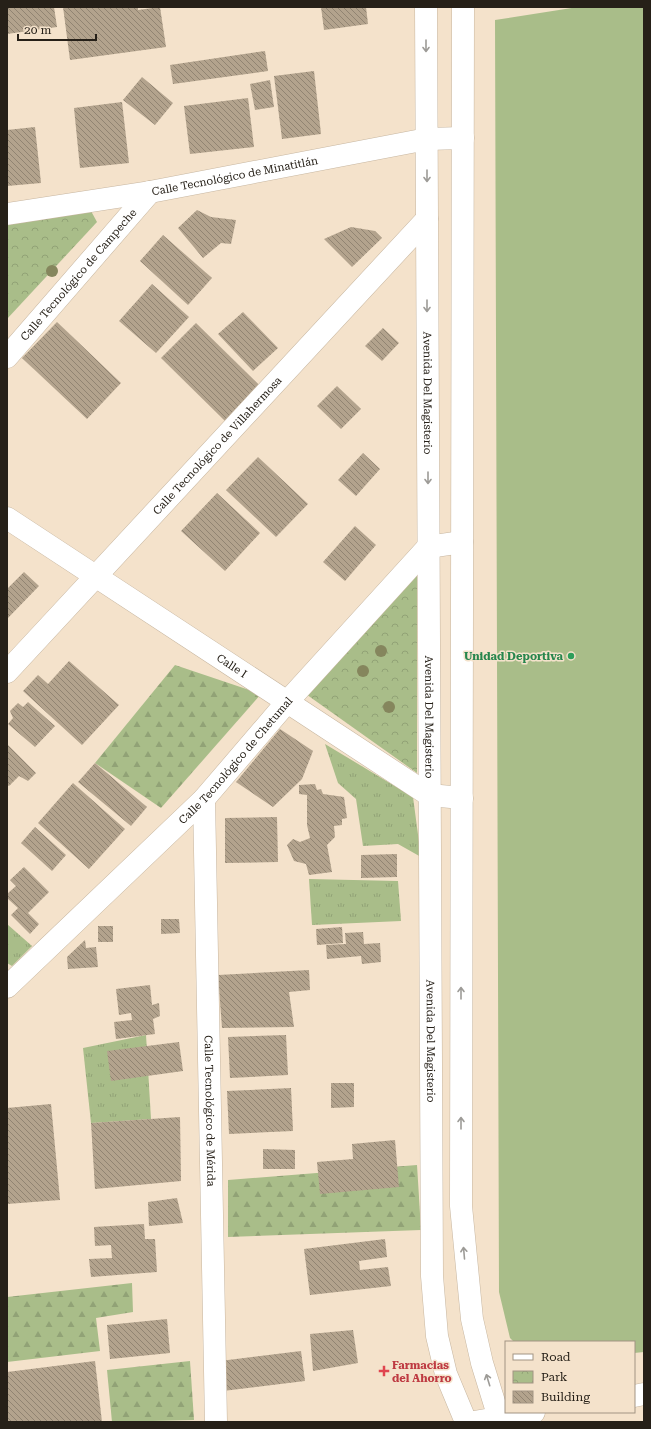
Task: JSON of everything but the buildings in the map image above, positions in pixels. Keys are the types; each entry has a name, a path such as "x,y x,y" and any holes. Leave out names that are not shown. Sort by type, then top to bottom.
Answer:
{"street":[{"name":"Avenida Del Magisterio","path":"426,7 432,1276 437,1336 446,1374 466,1422"},
{"path":"463,7 461,1206 472,1319 482,1363 499,1418"},
{"name":"Calle Tecnológico de Minatitlán","path":"7,214 150,192 427,139 463,138"},
{"name":"Calle Tecnológico de Campeche","path":"7,357 150,192"},
{"name":"Calle Tecnológico de Villahermosa","path":"7,672 427,219"},
{"name":"Calle I","path":"7,518 429,795 462,798"},
{"path":"428,547 462,542"},
{"name":"Calle Tecnológico de Chetumal","path":"7,987 204,799 287,702 428,547"},
{"name":"Calle Tecnológico de Mérida","path":"204,799 216,1422"},
{"path":"474,1422 528,1413"}],"green space":[{"name":"Unidad Deportiva","path":"578,7 644,7 644,1352 635,1353 635,1341 513,1341 510,1338 499,1292 495,20"},
{"path":"91,211 97,222 7,319 7,224"},
{"path":"417,567 417,773 303,692"},
{"path":"175,665 261,694 161,808 95,763"},
{"path":"325,744 413,797 421,857 398,844 363,846 356,799 338,783"},
{"path":"309,879 398,881 401,921 312,925"},
{"path":"7,924 32,946 12,966 7,963"},
{"path":"146,1035 151,1119 91,1123 83,1048"},
{"path":"417,1165 421,1230 228,1237 228,1180"},
{"path":"132,1283 133,1312 96,1318 100,1351 7,1362 7,1297"},
{"path":"190,1361 194,1420 112,1422 107,1370"}],"place":[{"name":"Unidad Deportiva","path":"571,656"},
{"name":"Farmacias del Ahorro","path":"384,1371"}]}
